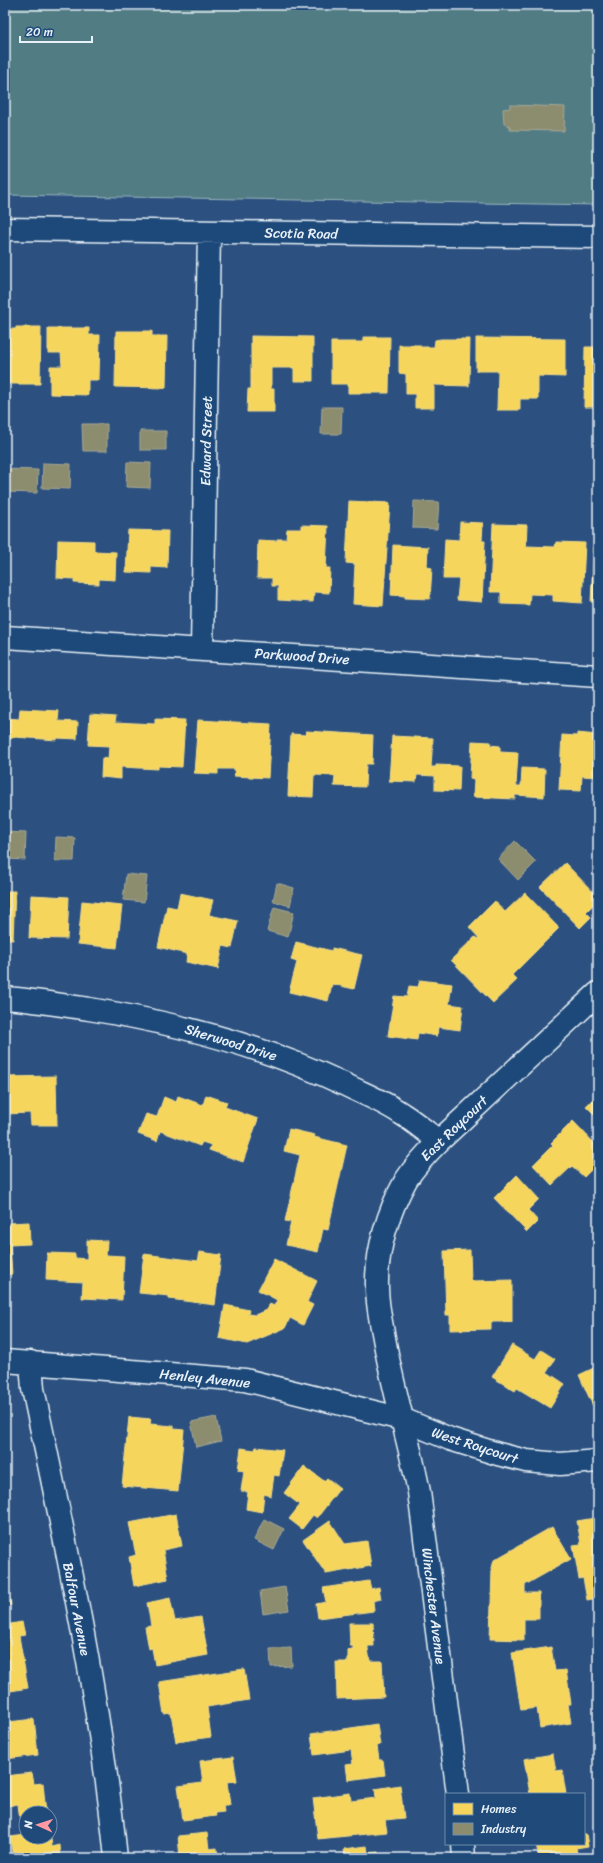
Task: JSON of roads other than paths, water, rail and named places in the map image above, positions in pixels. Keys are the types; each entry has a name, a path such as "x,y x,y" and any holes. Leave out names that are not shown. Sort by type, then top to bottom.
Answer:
{"street":[{"name":"Scotia Road","path":"5,229 598,236"},
{"name":"Edward Street","path":"202,650 209,232"},
{"name":"Parkwood Drive","path":"5,637 598,676"},
{"name":"East Roycourt","path":"402,1419 389,1368 379,1310 377,1287 378,1259 384,1234 392,1211 406,1181 420,1161 439,1141 598,993"},
{"name":"Sherwood Drive","path":"5,998 110,1012 168,1023 260,1050 322,1074 365,1094 401,1113 439,1141"},
{"name":"Henley Avenue","path":"5,1361 245,1380 402,1419"},
{"name":"Balfour Avenue","path":"31,1362 33,1389 80,1623 104,1758 116,1858"},
{"name":"West Roycourt","path":"402,1419 450,1439 526,1461 560,1464 598,1461"},
{"name":"Winchester Avenue","path":"402,1419 419,1492 458,1793"},
{"path":"463,1845 464,1858"}]}
